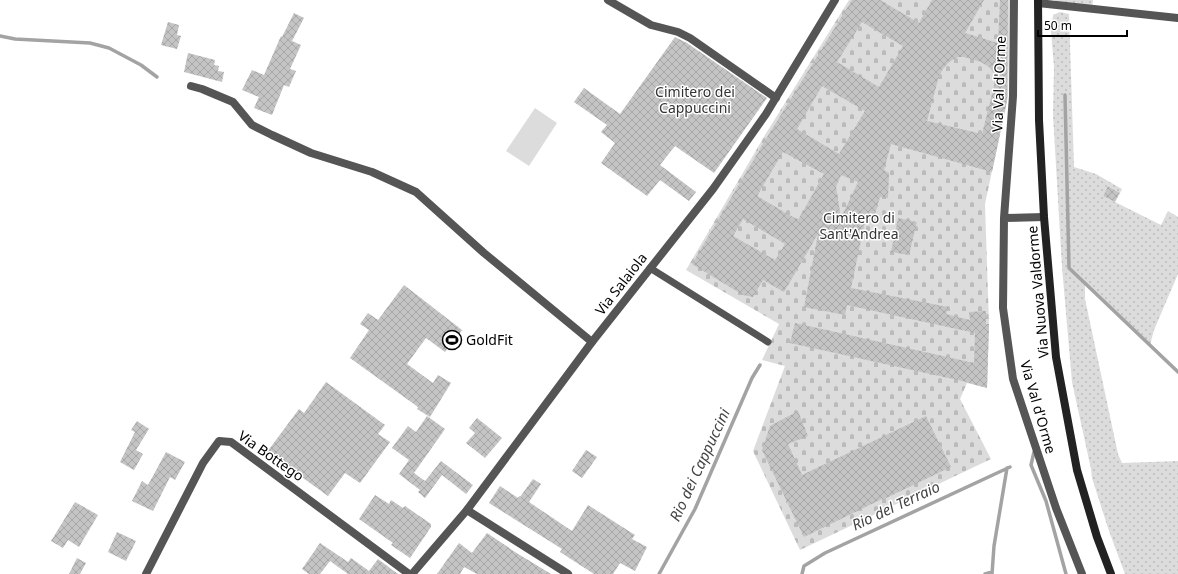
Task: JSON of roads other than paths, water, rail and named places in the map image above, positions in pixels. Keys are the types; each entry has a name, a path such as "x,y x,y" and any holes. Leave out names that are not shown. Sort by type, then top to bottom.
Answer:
{"main road":[{"name":"Via Nuova Valdorme","path":"1038,2 1039,120 1044,217 1056,357 1077,470 1097,537 1111,574"}],"street":[{"path":"608,0 651,26 678,32 690,38 776,98"},
{"name":"Via Salaiola","path":"411,574 467,510 592,342 713,189 776,98 835,0"},
{"name":"Via Val d'Orme","path":"1014,0 1013,96 1004,218 1003,308 1013,379 1056,508 1082,574"},
{"path":"1038,2 1178,18"},
{"path":"191,86 233,102 252,124 272,135 311,153 372,172 416,192 484,253 592,342"},
{"path":"1004,218 1044,217"},
{"name":"Via Bottego","path":"146,574 203,463 219,441 231,442 411,574"},
{"path":"467,510 568,574"}],"lane":[{"path":"650,268 768,342"}],"waterway":[{"path":"0,36 15,39 90,43 109,48 141,65 157,77"},
{"path":"1065,95 1069,268 1178,372"},
{"name":"Rio dei Cappuccini","path":"659,574 695,509 752,378 760,365"},
{"path":"1034,452 1031,465 1046,501 1066,574"},
{"name":"Rio del Terraio","path":"802,574 804,566 825,553 1010,467"},
{"path":"992,574 994,546 1007,468"},
{"path":"985,574 992,572"}],"place":[{"name":"GoldFit","path":"452,340"}],"park label":[{"name":"Cimitero dei Cappuccini","path":"695,100"},
{"name":"Cimitero di Sant'Andrea","path":"859,226"}]}
